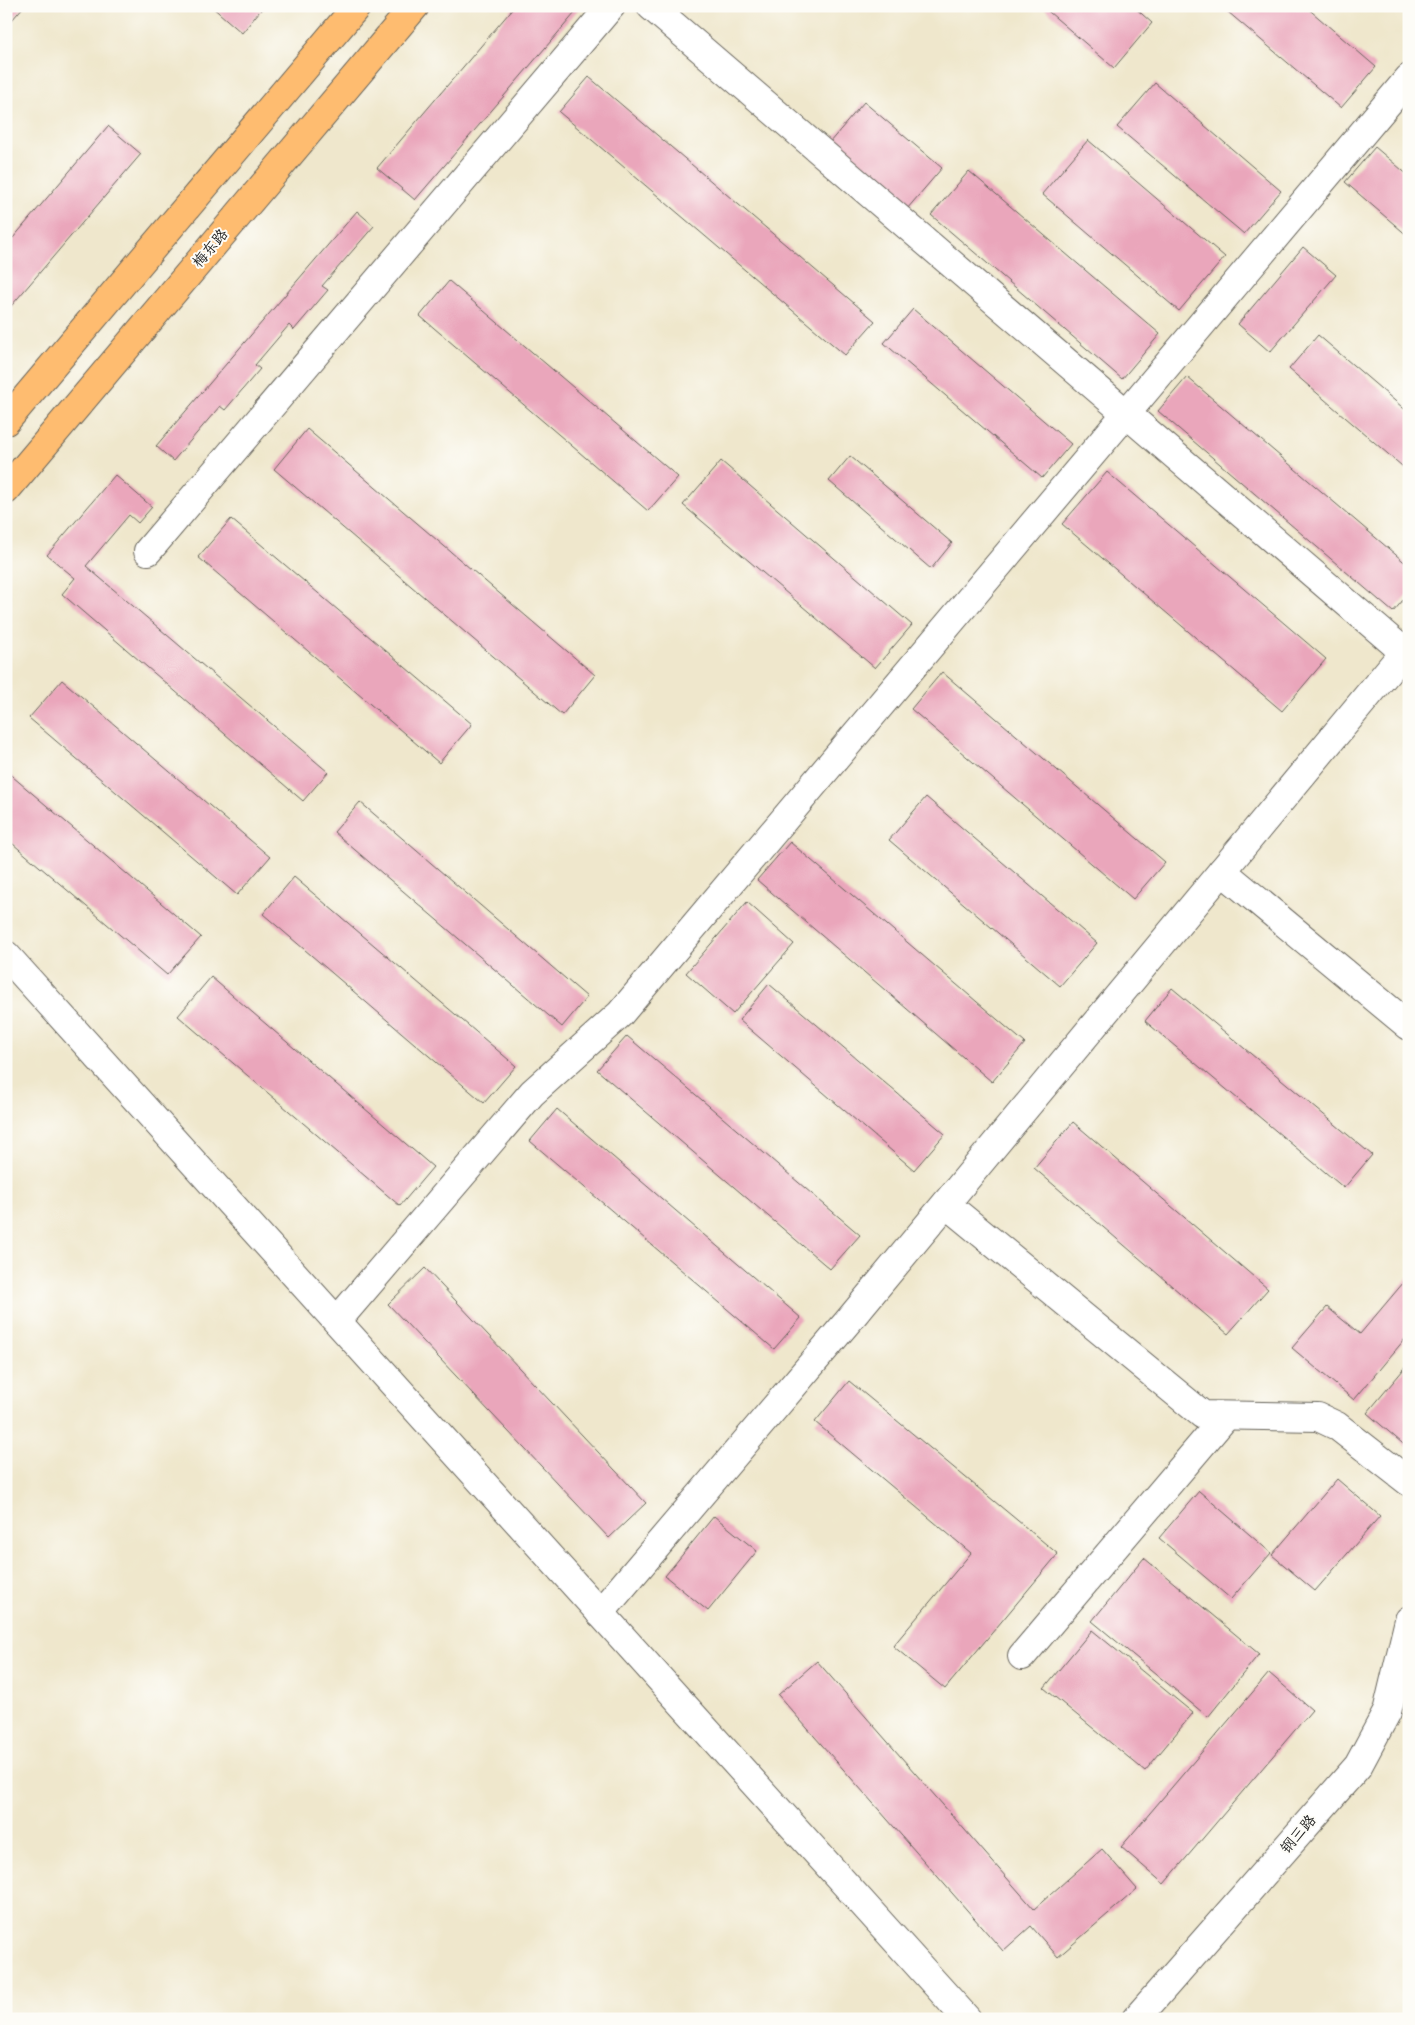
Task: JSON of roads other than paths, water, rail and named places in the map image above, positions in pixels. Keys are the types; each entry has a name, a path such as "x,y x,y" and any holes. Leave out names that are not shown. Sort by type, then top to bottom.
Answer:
{"main road":[{"path":"6,421 357,6"},
{"name":"梅东路","path":"6,490 415,6"}],"street":[{"path":"600,1613 850,1319 1222,870 1407,651 1125,414 651,6"},
{"path":"148,551 610,7"},
{"path":"337,1321 532,1093 620,1014 1409,78"},
{"path":"1222,870 1409,1026"},
{"path":"6,955 967,2019"},
{"path":"946,1204 1203,1415 1318,1418 1337,1426 1409,1482"},
{"path":"1022,1656 1226,1416"},
{"name":"钢三路","path":"1136,2019 1358,1766 1388,1712 1409,1620"}]}
